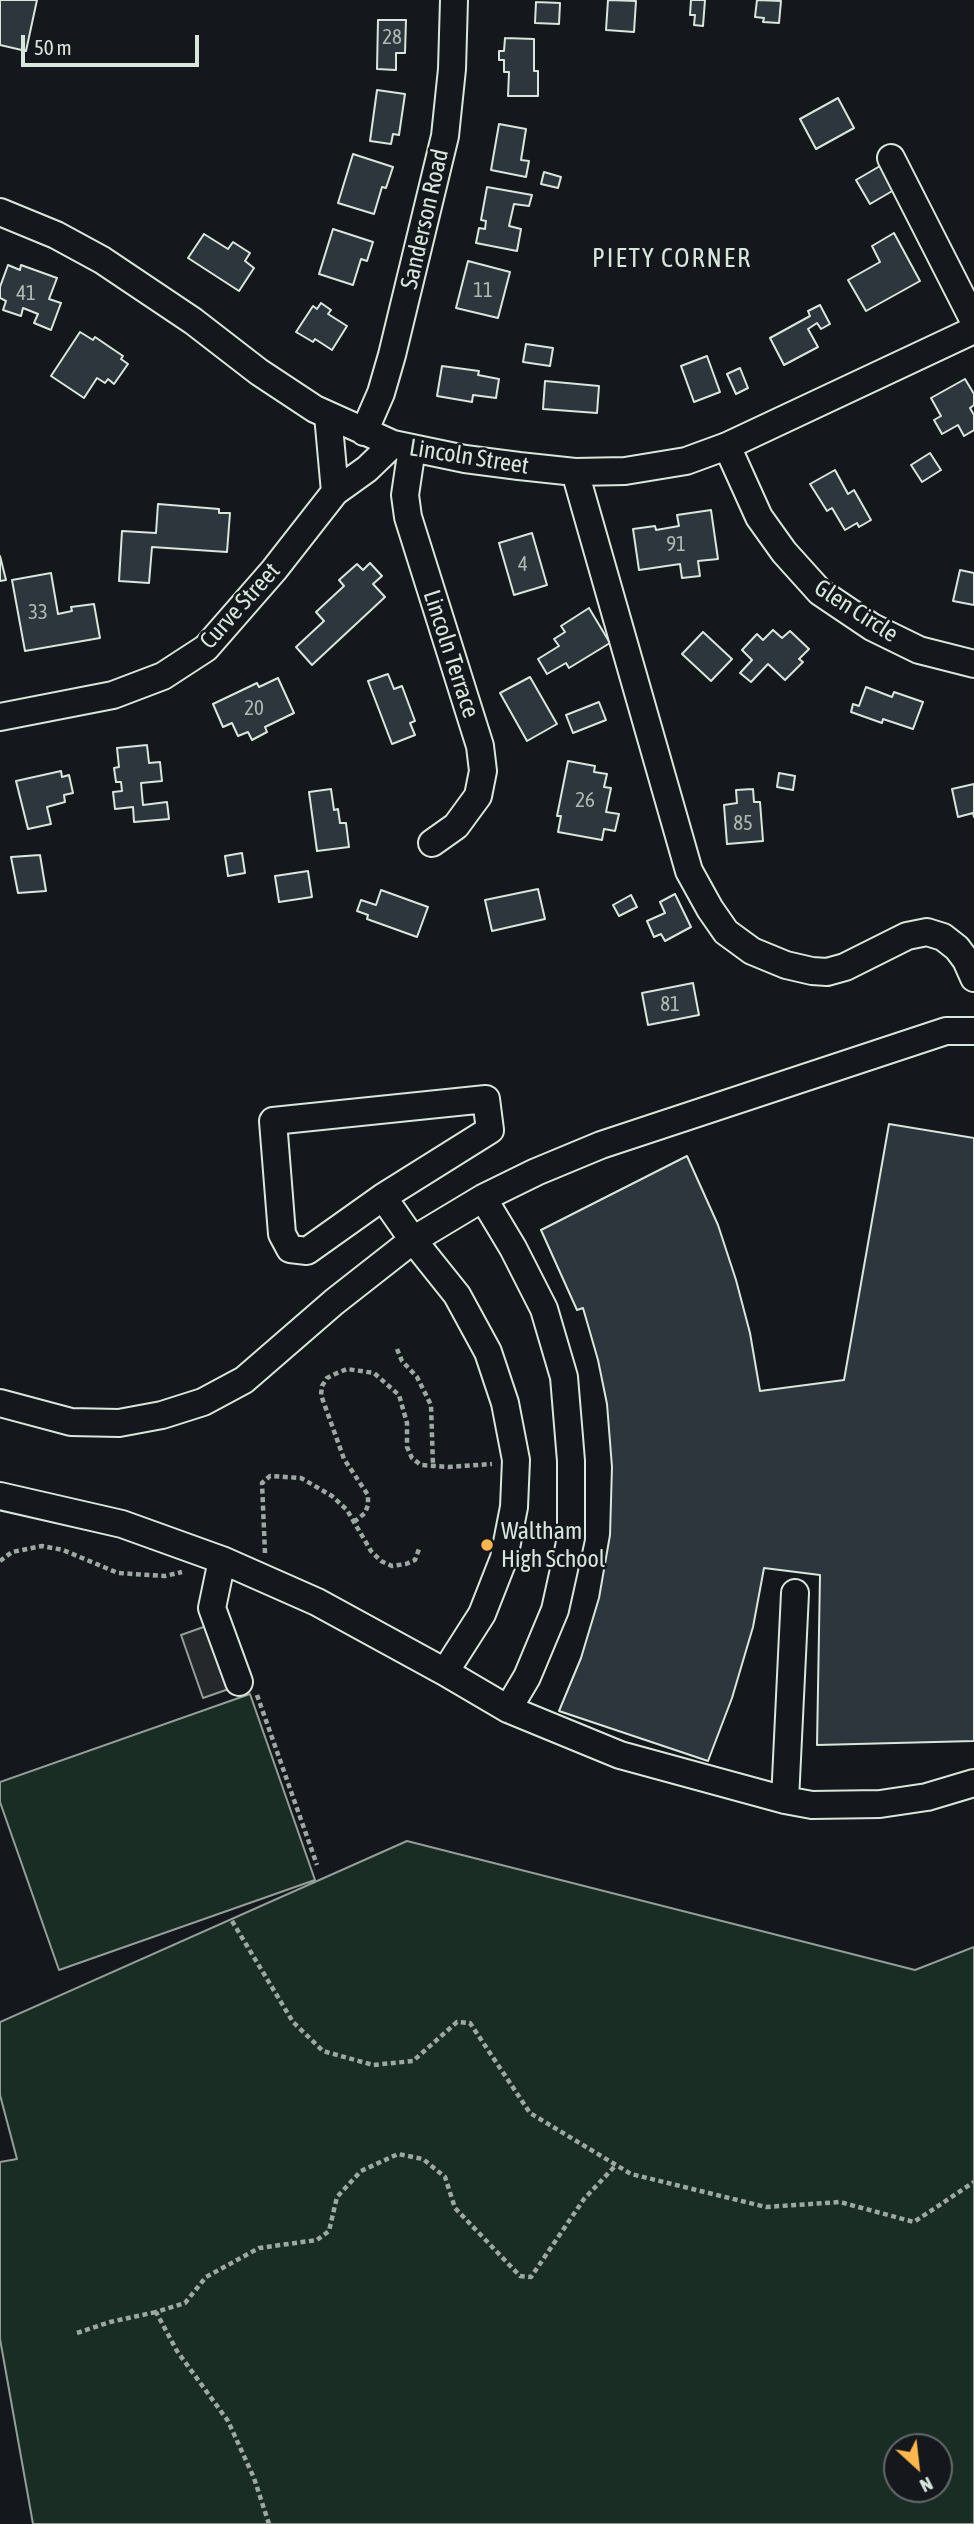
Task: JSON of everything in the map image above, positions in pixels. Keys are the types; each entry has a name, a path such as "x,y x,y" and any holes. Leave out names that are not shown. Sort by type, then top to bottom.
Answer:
{"street":[{"name":"Sanderson Road","path":"364,432 381,393 392,355 445,135 452,69 454,0"},
{"path":"891,158 974,321"},
{"name":"Lincoln Street","path":"0,212 56,235 102,260 193,321 259,372 328,415 403,446 465,459 575,472 625,471 685,461 727,446 974,330"},
{"path":"328,415 335,492"},
{"name":"Curve Street","path":"0,717 113,695 163,676 206,648 233,620 335,492 403,446"},
{"name":"Lincoln Terrace","path":"403,446 408,517 480,746 483,771 478,796 456,826 432,843"},
{"name":"Glen Circle","path":"727,446 760,517 784,552 820,592 872,627 919,650 974,664"},
{"path":"575,472 689,871 726,932 752,951 786,965 827,972 845,967 907,936 927,932 943,937 957,948 967,960 974,978"},
{"path":"0,1403 71,1422 119,1423 162,1415 202,1402 244,1380 334,1302 413,1240 483,1198 536,1172 601,1145 946,1031 974,1031"},
{"path":"486,1098 490,1130 383,1197 307,1251 290,1249 282,1234 274,1121 486,1098"},
{"path":"383,1197 457,1295 488,1352 505,1404 516,1460 514,1507 504,1558 482,1614 445,1672"},
{"path":"483,1198 513,1248 544,1309 564,1377 571,1461 571,1538 555,1610 527,1676 508,1709"},
{"path":"0,1496 122,1524 222,1560 317,1602 508,1709 620,1755 812,1805 880,1804 927,1797 974,1783"},
{"path":"222,1560 212,1608 248,1688"},
{"path":"785,1800 794,1593"}],"path":[{"path":"397,1349 402,1361 418,1377 431,1405 433,1466"},
{"path":"354,1522 365,1513 368,1495 348,1467 321,1395 327,1378 346,1369 374,1373 399,1395 407,1423 407,1447 412,1458 421,1465 479,1465"},
{"path":"263,1561 267,1549 262,1483 270,1476 301,1478 332,1496 347,1510 371,1551 381,1561 392,1566 415,1560 419,1549"},
{"path":"0,1561 12,1552 42,1546 63,1550 118,1573 165,1576 182,1572 188,1567"},
{"path":"248,1688 317,1865"},
{"path":"232,1921 293,2022 323,2051 373,2065 413,2060 457,2022 470,2024 530,2113 631,2174 766,2207 840,2202 914,2222 974,2182"},
{"path":"77,2333 185,2303 206,2277 259,2248 317,2240 329,2231 337,2197 361,2171 398,2154 423,2159 445,2177 454,2208 520,2276 531,2277 584,2199 616,2165"},
{"path":"156,2312 177,2351 228,2421 254,2478 269,2524"}],"green space":[{"path":"250,1694 315,1880 59,1970 0,1802 0,1782"},
{"path":"407,1841 915,1970 974,1947 974,2524 33,2524 0,2339 0,2162 17,2159 0,2095 0,2022"}],"shaded area":[{"path":"226,1619 249,1682 203,1698 181,1635"}],"building":[{"path":"0,0 37,0 26,51 0,45"},
{"path":"608,0 636,1 634,32 606,30"},
{"path":"691,0 705,0 703,26 694,25 695,15 690,15"},
{"path":"757,0 781,1 779,23 763,22 764,18 755,17"},
{"path":"536,2 560,3 559,24 535,23"},
{"path":"378,20 406,20 405,53 396,53 396,70 377,69"},
{"path":"505,38 534,39 534,71 538,71 538,96 508,96 509,72 504,72 504,60 499,60 499,51 504,51"},
{"path":"377,90 405,94 399,135 393,134 391,144 370,141"},
{"path":"838,98 854,128 816,149 800,119"},
{"path":"499,124 526,129 521,160 529,161 526,177 491,170"},
{"path":"353,154 393,167 386,188 382,187 374,214 338,203"},
{"path":"880,166 894,190 870,204 856,180"},
{"path":"544,172 561,177 558,188 541,184"},
{"path":"487,187 532,195 529,206 514,204 509,226 521,229 517,251 476,243 479,228 485,229 486,221 481,220"},
{"path":"333,229 373,242 367,261 361,259 353,285 319,274"},
{"path":"894,233 920,281 866,311 848,280 880,262 872,246"},
{"path":"204,234 228,249 233,242 250,253 245,261 254,268 239,291 188,258"},
{"path":"468,261 510,272 498,318 456,308"},
{"path":"8,265 20,270 21,265 57,278 49,299 61,303 51,330 34,323 38,314 23,308 21,316 3,310 6,301 0,298 0,287"},
{"path":"321,303 331,310 328,314 347,326 332,350 315,339 313,342 296,332 313,306 317,309"},
{"path":"820,305 830,324 821,329 817,323 808,329 818,347 784,365 770,338 810,316 808,311"},
{"path":"80,332 93,340 95,337 123,356 121,359 128,364 114,384 108,379 105,383 97,378 84,398 51,376"},
{"path":"526,344 553,348 550,366 523,362"},
{"path":"707,356 720,392 694,402 681,366"},
{"path":"442,366 479,371 478,375 499,379 496,398 473,395 472,402 437,396"},
{"path":"740,368 748,388 736,394 727,374"},
{"path":"965,379 974,394 974,405 970,408 974,415 974,430 964,436 958,425 942,434 934,420 941,416 931,398"},
{"path":"545,381 599,386 597,413 543,409"},
{"path":"930,453 941,470 922,482 911,465"},
{"path":"835,470 848,494 854,490 871,520 859,527 857,523 845,530 832,508 827,511 810,484"},
{"path":"158,504 219,509 219,513 230,513 227,552 152,547 149,583 119,581 122,531 156,533"},
{"path":"711,510 718,559 698,561 700,576 682,578 680,564 639,570 633,529 655,526 656,530 679,526 677,515"},
{"path":"532,533 547,585 514,595 499,543"},
{"path":"0,556 6,580 0,581"},
{"path":"370,563 382,576 373,584 385,597 312,665 296,647 324,621 316,612 344,586 339,580 357,564 363,570"},
{"path":"960,570 974,573 974,605 953,601"},
{"path":"51,573 58,614 72,611 71,607 94,604 100,638 25,651 12,580"},
{"path":"589,608 610,643 569,668 566,663 547,674 538,659 559,646 554,639 565,632 561,626"},
{"path":"773,630 782,638 790,631 809,649 799,659 803,662 785,680 768,664 751,682 740,673 752,660 742,650 757,634 763,640"},
{"path":"703,632 732,659 711,681 682,654"},
{"path":"388,674 394,689 402,686 415,721 410,723 415,735 392,744 368,681"},
{"path":"530,677 557,724 527,741 500,693"},
{"path":"278,678 294,713 265,727 267,732 252,740 248,732 238,736 232,723 223,727 213,704 257,683 259,687"},
{"path":"866,687 892,697 894,692 923,702 913,729 883,719 882,723 851,712 853,704 859,706"},
{"path":"599,702 606,720 573,733 566,715"},
{"path":"147,745 149,763 160,762 162,781 141,783 143,805 167,802 169,819 134,822 133,807 115,809 113,792 122,791 121,782 116,782 114,768 119,767 117,748"},
{"path":"568,761 595,766 594,772 607,774 604,787 611,788 606,812 619,814 615,831 604,829 602,840 558,832 561,816 557,816"},
{"path":"61,771 62,777 69,775 73,793 64,795 65,802 47,807 51,824 28,829 16,781"},
{"path":"779,773 795,776 793,790 777,787"},
{"path":"974,784 974,817 973,813 958,817 952,789"},
{"path":"331,789 334,810 338,809 340,823 346,823 349,847 317,851 309,792"},
{"path":"753,789 754,802 760,802 763,841 727,844 724,805 737,803 736,790"},
{"path":"242,853 245,873 228,876 225,856"},
{"path":"40,855 46,891 18,893 11,857"},
{"path":"308,871 312,897 279,902 275,876"},
{"path":"538,889 545,919 492,931 485,900"},
{"path":"381,890 428,907 417,937 367,919 368,915 357,911 361,900 376,905"},
{"path":"675,894 691,927 665,941 661,934 654,937 647,921 665,913 660,902"},
{"path":"631,895 637,907 619,916 613,905"},
{"path":"693,983 699,1015 648,1025 642,993"},
{"path":"889,1124 974,1138 974,1741 817,1745 820,1575 764,1568 753,1627 732,1698 708,1761 559,1711 581,1658 599,1598 610,1535 612,1467 607,1404 583,1308 577,1310 541,1230 687,1156 718,1225 736,1280 750,1333 760,1391 844,1380"}],"place":[{"name":"Waltham High School","path":"487,1545"}],"district":[{"name":"PIETY CORNER","path":"672,259"}]}
